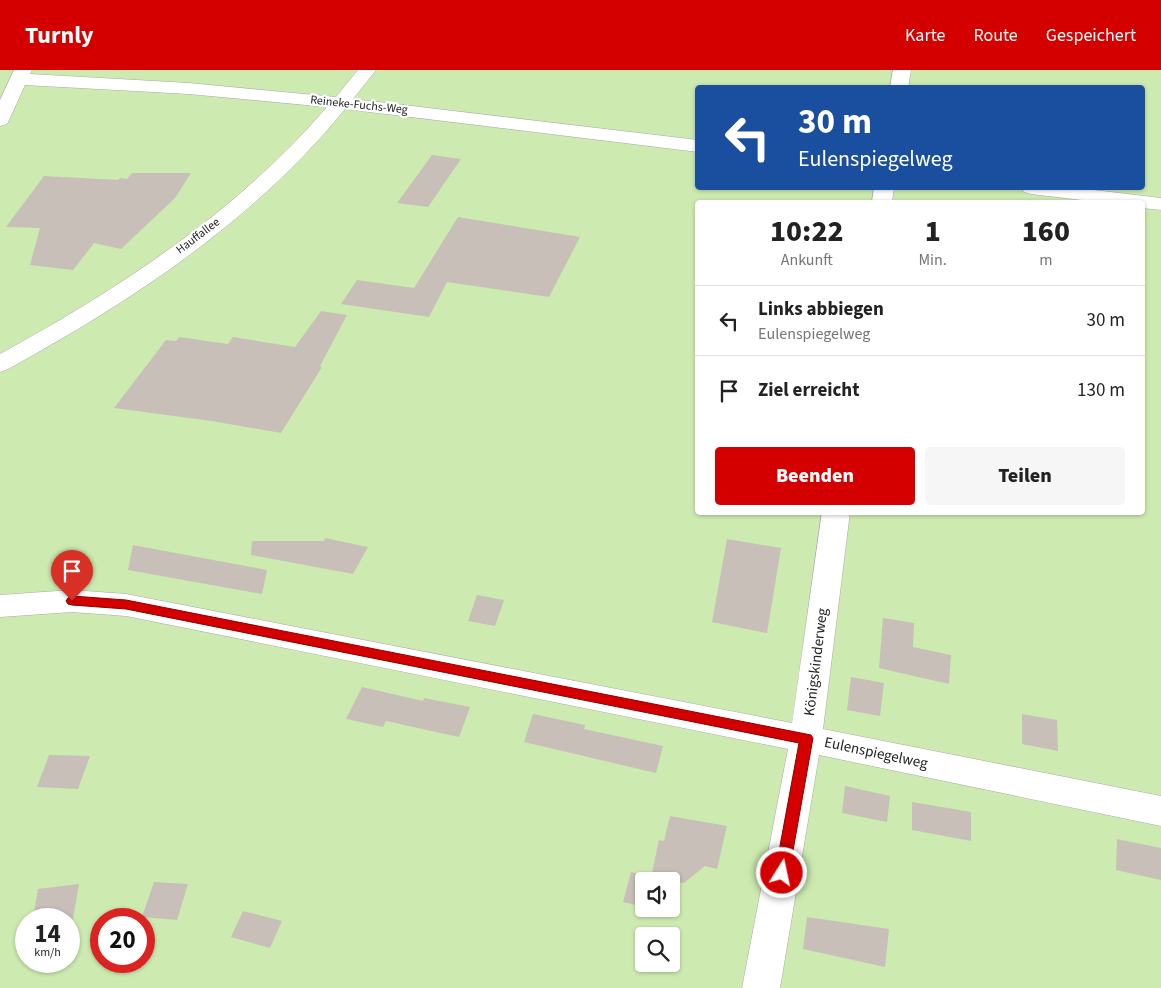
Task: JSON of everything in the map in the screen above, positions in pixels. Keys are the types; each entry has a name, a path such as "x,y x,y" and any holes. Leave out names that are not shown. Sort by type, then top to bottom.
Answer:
{"lane":[{"name":"Hauffallee","path":"0,364 55,335 150,272 224,216 280,168 341,103 367,70"},
{"path":"900,85 902,70"},
{"name":"Reineke-Fuchs-Weg","path":"21,74 341,103 695,146"},
{"path":"0,120 21,74"},
{"path":"1047,190 1128,200"},
{"path":"1145,202 1161,204"},
{"name":"Königskinderweg","path":"761,988 806,738 836,515"},
{"name":"Eulenspiegelweg","path":"0,606 72,601 126,605 806,738 1161,811"}],"green space":[{"path":"0,70 1161,70 1161,988 0,988"}],"building":[{"path":"432,155 461,159 428,207 397,203"},
{"path":"132,173 191,173 175,198 121,249 94,243 73,270 30,265 40,228 6,227 44,176 118,180 120,178 127,179"},
{"path":"458,217 580,237 549,297 447,282 429,317 341,304 357,280 414,288"},
{"path":"321,311 347,315 320,366 322,367 281,433 212,421 114,408 166,340 176,341 179,337 228,344 233,337 295,347"},
{"path":"325,538 368,547 353,574 251,555 252,541 324,541"},
{"path":"727,539 781,548 767,633 712,622"},
{"path":"133,545 267,570 262,594 128,570"},
{"path":"477,595 504,600 495,626 468,621"},
{"path":"883,618 914,623 913,647 951,655 949,684 879,668"},
{"path":"851,677 884,683 880,716 847,710"},
{"path":"362,687 423,701 424,698 470,707 459,737 386,721 383,727 346,719"},
{"path":"533,714 585,725 584,729 663,746 656,773 524,742"},
{"path":"1022,714 1057,720 1058,751 1022,744"},
{"path":"49,755 90,756 78,789 37,787"},
{"path":"845,786 890,796 887,822 842,813"},
{"path":"912,802 971,812 971,841 912,830"},
{"path":"670,816 727,826 717,869 705,866 684,883 680,882 680,872 652,872 659,840 664,841"},
{"path":"1117,839 1161,848 1161,880 1116,870"},
{"path":"631,872 635,873 635,905 623,902"},
{"path":"154,882 188,884 177,920 155,918 155,908 145,908"},
{"path":"79,884 75,908 35,908 38,889"},
{"path":"243,911 282,921 270,948 231,937"},
{"path":"807,917 889,929 885,967 803,949"}],"route":[{"path":"72,601 126,605 806,738 782,873"}]}
